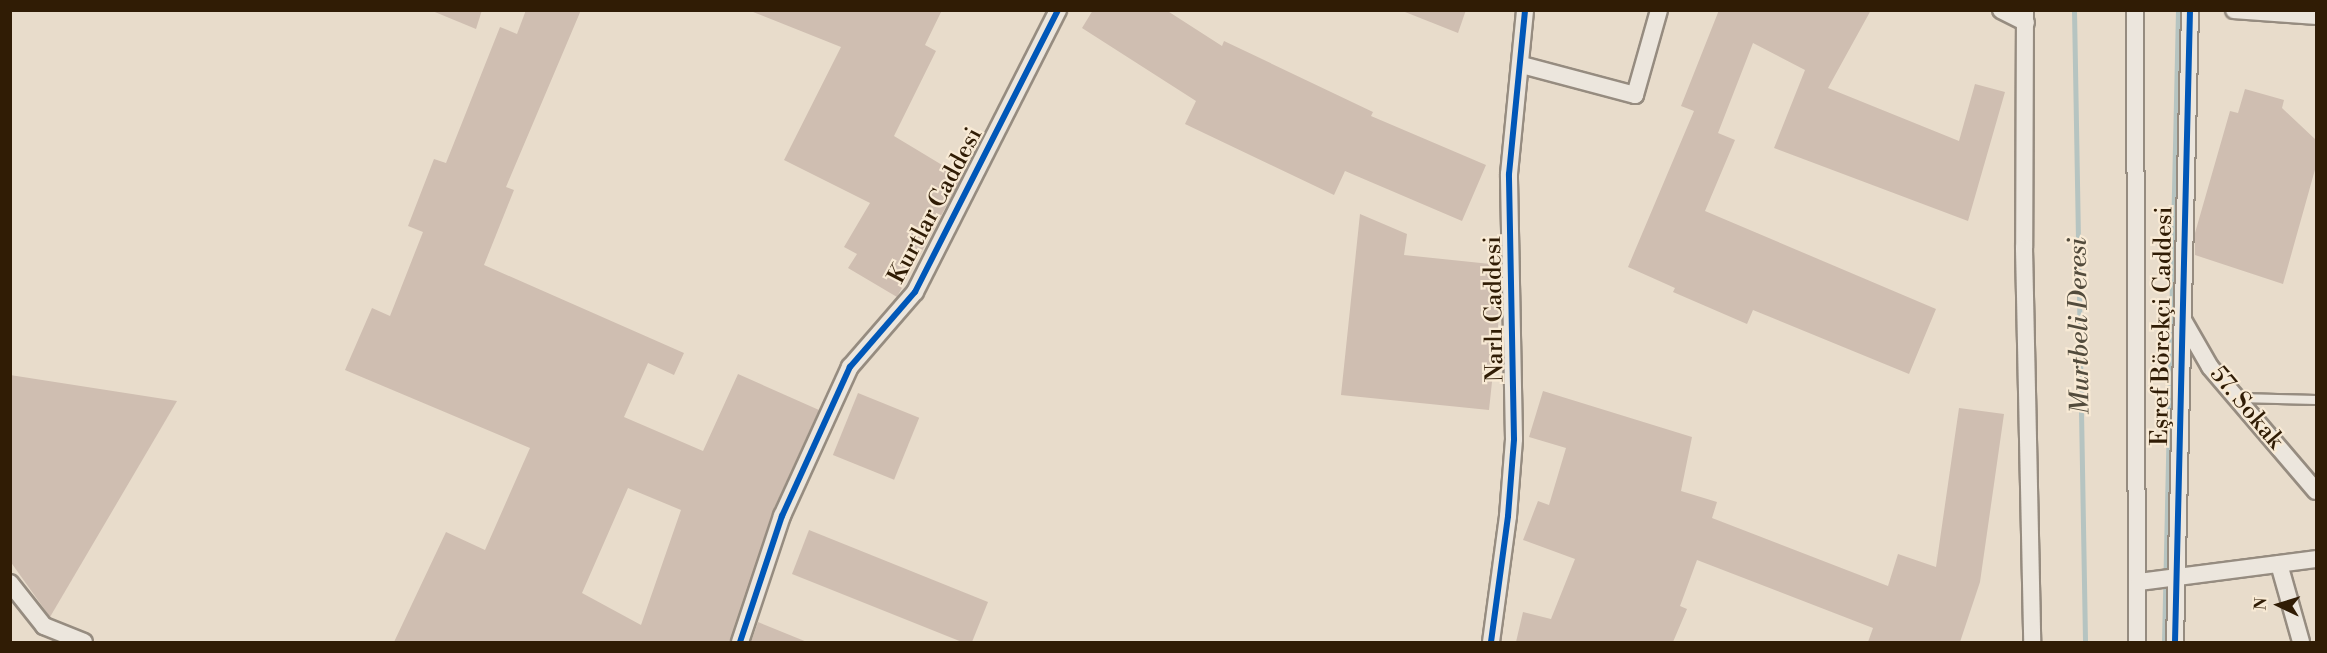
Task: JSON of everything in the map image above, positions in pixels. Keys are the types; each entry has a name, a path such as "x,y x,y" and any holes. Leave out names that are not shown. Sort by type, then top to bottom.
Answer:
{"street":[{"name":"Kurtlar Caddesi","path":"740,642 782,516 849,367 915,292 1058,10"},
{"name":"Narlı Caddesi","path":"1491,642 1508,516 1514,439 1509,174 1522,65 1525,10"},
{"path":"1522,65 1635,95 1659,10"},
{"path":"2001,10 2025,17 2024,248 2032,642"},
{"path":"2135,10 2139,582 2137,642"},
{"name":"Eşref Börekçi Caddesi","path":"2175,642 2190,10"},
{"path":"2234,10 2316,16"},
{"name":"57. Sokak","path":"2182,319 2210,367 2316,491"},
{"path":"2139,582 2316,559"},
{"path":"2279,564 2301,642"},
{"path":"10,583 44,626 84,642"}],"lane":[{"path":"2238,398 2316,400"}],"building":[{"path":"430,10 482,10 476,29"},
{"path":"526,10 581,10 506,187 514,190 484,265 684,353 674,375 648,363 624,417 703,451 738,374 819,410 772,513 730,642 394,642 446,532 485,550 530,448 345,370 372,308 390,316 423,232 408,226 434,159 446,163 500,27 517,34","holes":["628,488 681,510 641,625 582,593"]},
{"path":"748,10 942,10 925,45 936,51 894,136 962,177 897,297 848,268 857,254 844,247 870,203 784,160 841,47"},
{"path":"1093,10 1166,10 1222,46 1224,41 1373,112 1371,116 1486,165 1462,221 1345,171 1334,195 1185,124 1196,101 1082,28"},
{"path":"1400,10 1466,10 1458,33"},
{"path":"1719,10 1871,10 1828,88 1959,141 1975,84 2005,92 1968,221 1774,148 1805,70 1753,43 1718,133 1735,140 1705,211 1936,309 1909,374 1753,310 1747,324 1673,292 1675,288 1628,267 1694,111 1681,106"},
{"path":"2245,89 2284,100 2282,108 2316,140 2316,166 2283,284 2195,255 2195,233 2230,111 2238,113"},
{"path":"1360,214 1407,234 1404,255 1500,265 1501,298 1489,410 1341,395"},
{"path":"10,375 177,401 50,617 10,561"},
{"path":"1543,391 1692,437 1681,491 1717,502 1712,518 1888,586 1898,554 1936,567 1959,408 2004,414 1980,582 1960,642 1868,642 1873,628 1697,560 1680,606 1687,609 1673,642 1516,642 1523,612 1551,619 1575,559 1523,540 1538,501 1549,505 1566,448 1529,437"},
{"path":"858,393 919,418 894,480 833,455"},
{"path":"809,530 988,602 972,642 962,642 792,574"},
{"path":"758,622 807,642 751,642"}],"waterway":[{"name":"Murtbeli Deresi","path":"2074,10 2085,642"},
{"path":"2164,642 2178,10"}],"cycle path":[{"path":"740,642 782,516 850,367 915,292 1058,10"},
{"path":"1491,642 1508,516 1514,439 1509,174 1525,10"},
{"path":"2175,642 2190,10"}]}
